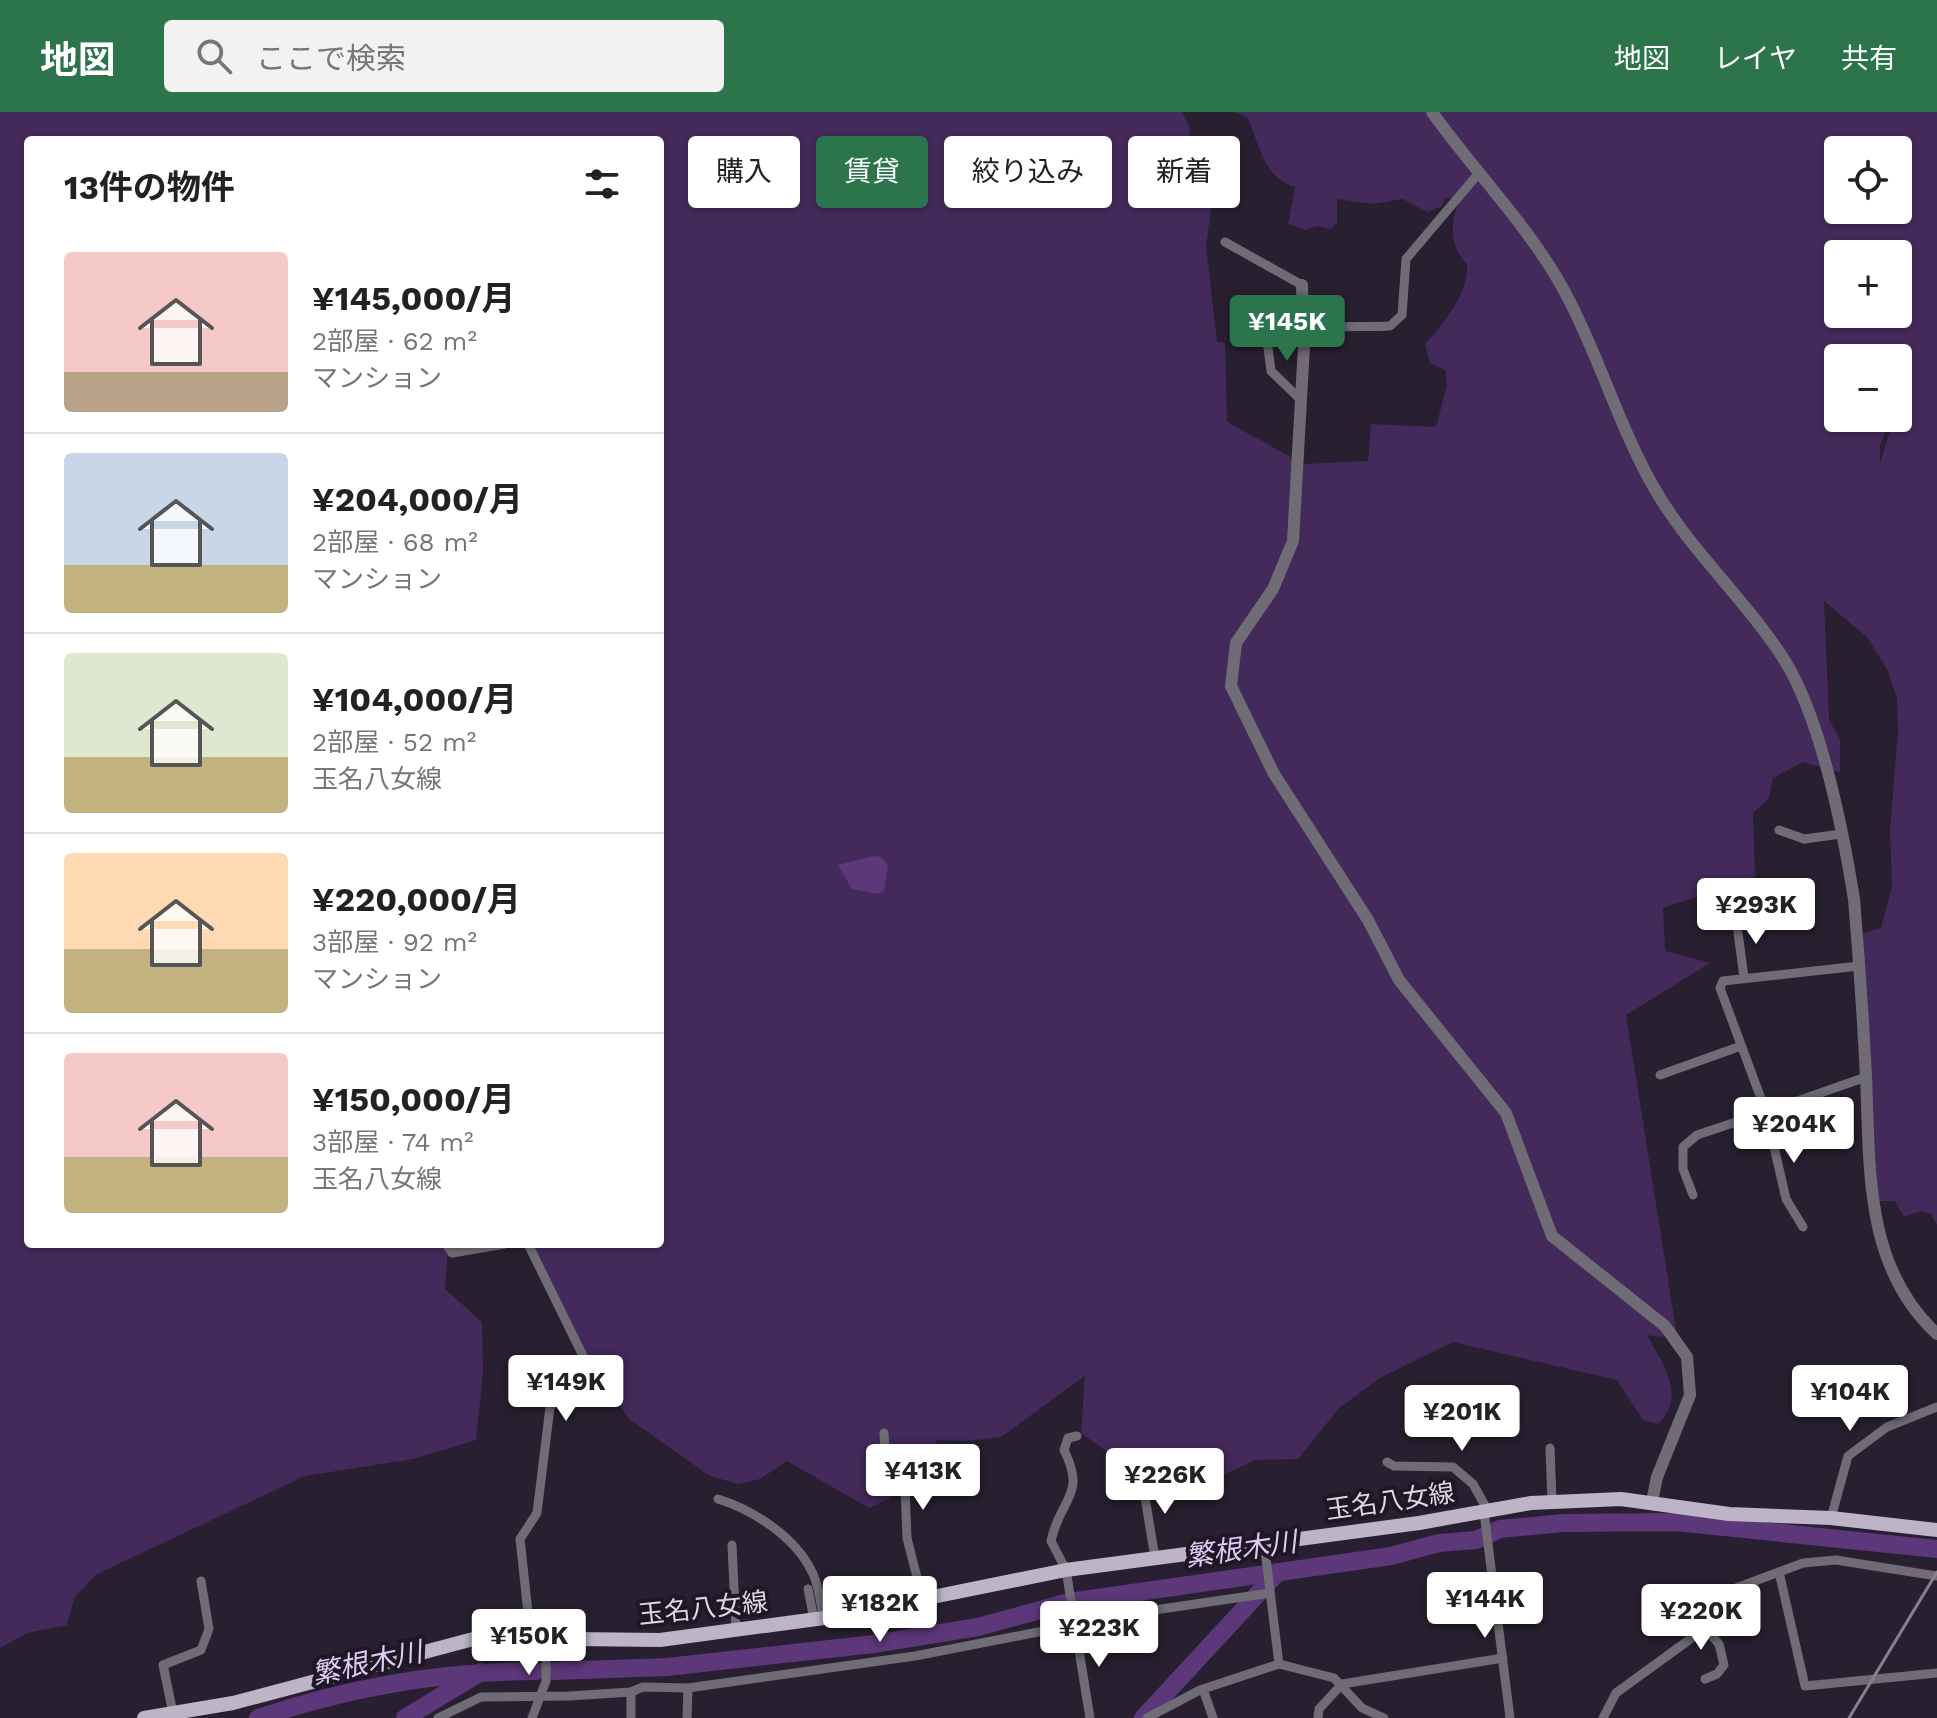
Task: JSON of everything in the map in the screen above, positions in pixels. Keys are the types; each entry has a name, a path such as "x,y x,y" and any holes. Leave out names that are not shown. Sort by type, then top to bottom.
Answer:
{"main road":[{"name":"玉名八女線","path":"144,1718 233,1703 477,1638 660,1640 819,1619 923,1601 1066,1570 1486,1515 1588,1497 1652,1502 1729,1514 1831,1518 1937,1530"}],"street":[{"path":"1432,112 1532,242 1567,297 1632,444 1668,511 1786,664 1816,741 1841,834 1854,899 1869,1168 1881,1244 1905,1297 1937,1334"},
{"path":"1301,400 1271,371 1267,340 1280,331 1303,328 1390,326 1402,315 1406,259 1478,174"},
{"path":"1225,242 1302,285 1303,328 1293,541 1273,589 1236,643 1231,686 1274,774 1368,920 1399,980 1506,1113 1552,1236 1665,1326 1687,1357 1690,1395 1657,1477 1652,1502"},
{"path":"1779,830 1804,839 1841,834"},
{"path":"1736,918 1744,977"},
{"path":"1803,1227 1786,1199 1766,1112 1720,988 1723,981 1744,977 1859,966"},
{"path":"1660,1075 1741,1046"},
{"path":"1693,1195 1683,1169 1683,1147 1697,1135 1866,1077"},
{"path":"449,1248 452,1253 481,1248"},
{"path":"530,1248 590,1370 582,1385 559,1395 550,1407 537,1513 520,1539 546,1681 532,1718"},
{"path":"1831,1518 1848,1456 1887,1427 1937,1407"},
{"path":"884,1433 885,1453 897,1459 905,1488 907,1538 923,1601"},
{"path":"1077,1436 1068,1438 1064,1450 1075,1471 1076,1486 1051,1541 1066,1570 1090,1718"},
{"path":"1550,1448 1552,1501"},
{"path":"1387,1462 1394,1466 1453,1467 1473,1484 1486,1515 1510,1718"},
{"path":"1142,1479 1155,1558"},
{"path":"718,1499 751,1512 802,1555 813,1572 819,1619"},
{"path":"1264,1544 1279,1664"},
{"path":"732,1545 736,1630"},
{"path":"1603,1718 1616,1693 1687,1643 1701,1613 1720,1594 1803,1563 1836,1560 1937,1576"},
{"path":"1779,1572 1805,1686 1937,1673"},
{"path":"173,1713 163,1665 201,1650 209,1629 201,1581"},
{"path":"808,1589 819,1619"},
{"path":"438,1718 481,1697 631,1692 643,1687 688,1688 915,1656 1075,1624 1270,1593"},
{"path":"1694,1633 1710,1634 1719,1644 1724,1665 1717,1674 1705,1679"},
{"path":"1318,1718 1319,1709 1342,1684 1503,1658"},
{"path":"1147,1718 1203,1689 1279,1664 1334,1678 1362,1708 1384,1718"},
{"path":"687,1718 688,1688"},
{"path":"1203,1689 1213,1718"},
{"path":"631,1692 631,1718"}],"shaded area":[{"path":"0,112 1182,112 1190,127 1189,136 1128,136 1128,208 1211,208 1206,246 1217,342 1225,343 1227,422 1303,464 1368,461 1371,424 1436,427 1447,385 1445,370 1430,363 1425,344 1460,296 1467,275 1467,264 1456,249 1453,232 1461,197 1445,198 1442,206 1428,212 1403,199 1373,204 1337,199 1337,222 1331,229 1317,226 1306,230 1288,224 1295,187 1285,183 1269,169 1248,118 1235,112 1937,112 1937,1225 1931,1214 1920,1211 1904,1217 1895,1201 1873,1201 1857,935 1881,928 1892,887 1890,830 1898,731 1897,698 1887,669 1867,637 1824,601 1829,720 1840,739 1840,772 1803,762 1773,778 1769,798 1753,813 1755,877 1663,908 1665,951 1710,963 1626,1015 1676,1330 1661,1337 1647,1335 1665,1369 1671,1392 1667,1414 1658,1424 1643,1420 1617,1380 1453,1342 1380,1378 1339,1408 1298,1459 1255,1460 1220,1477 1157,1488 1125,1483 1108,1473 1113,1456 1081,1433 1085,1376 1001,1437 969,1441 936,1440 947,1489 925,1484 909,1471 896,1482 890,1498 869,1508 787,1461 760,1479 738,1484 710,1476 629,1419 574,1337 530,1248 664,1248 664,136 24,136 24,1248 447,1248 445,1289 482,1322 483,1372 476,1440 413,1459 305,1476 97,1574 74,1598 67,1625 27,1633 0,1648"},
{"path":"873,856 881,857 888,865 884,891 878,894 852,889 838,865"}],"waterway":[{"name":"繁根木川","path":"554,1671 667,1667 874,1644 978,1627 1069,1602 1391,1556 1439,1543 1476,1540 1500,1529 1564,1523 1675,1522 1937,1549"},
{"path":"1143,1718 1278,1572"},
{"name":"繁根木川","path":"258,1718 327,1698 396,1683 465,1674 537,1671"},
{"path":"405,1718 481,1672"}],"railway":[{"path":"1849,1718 1937,1572"}]}
